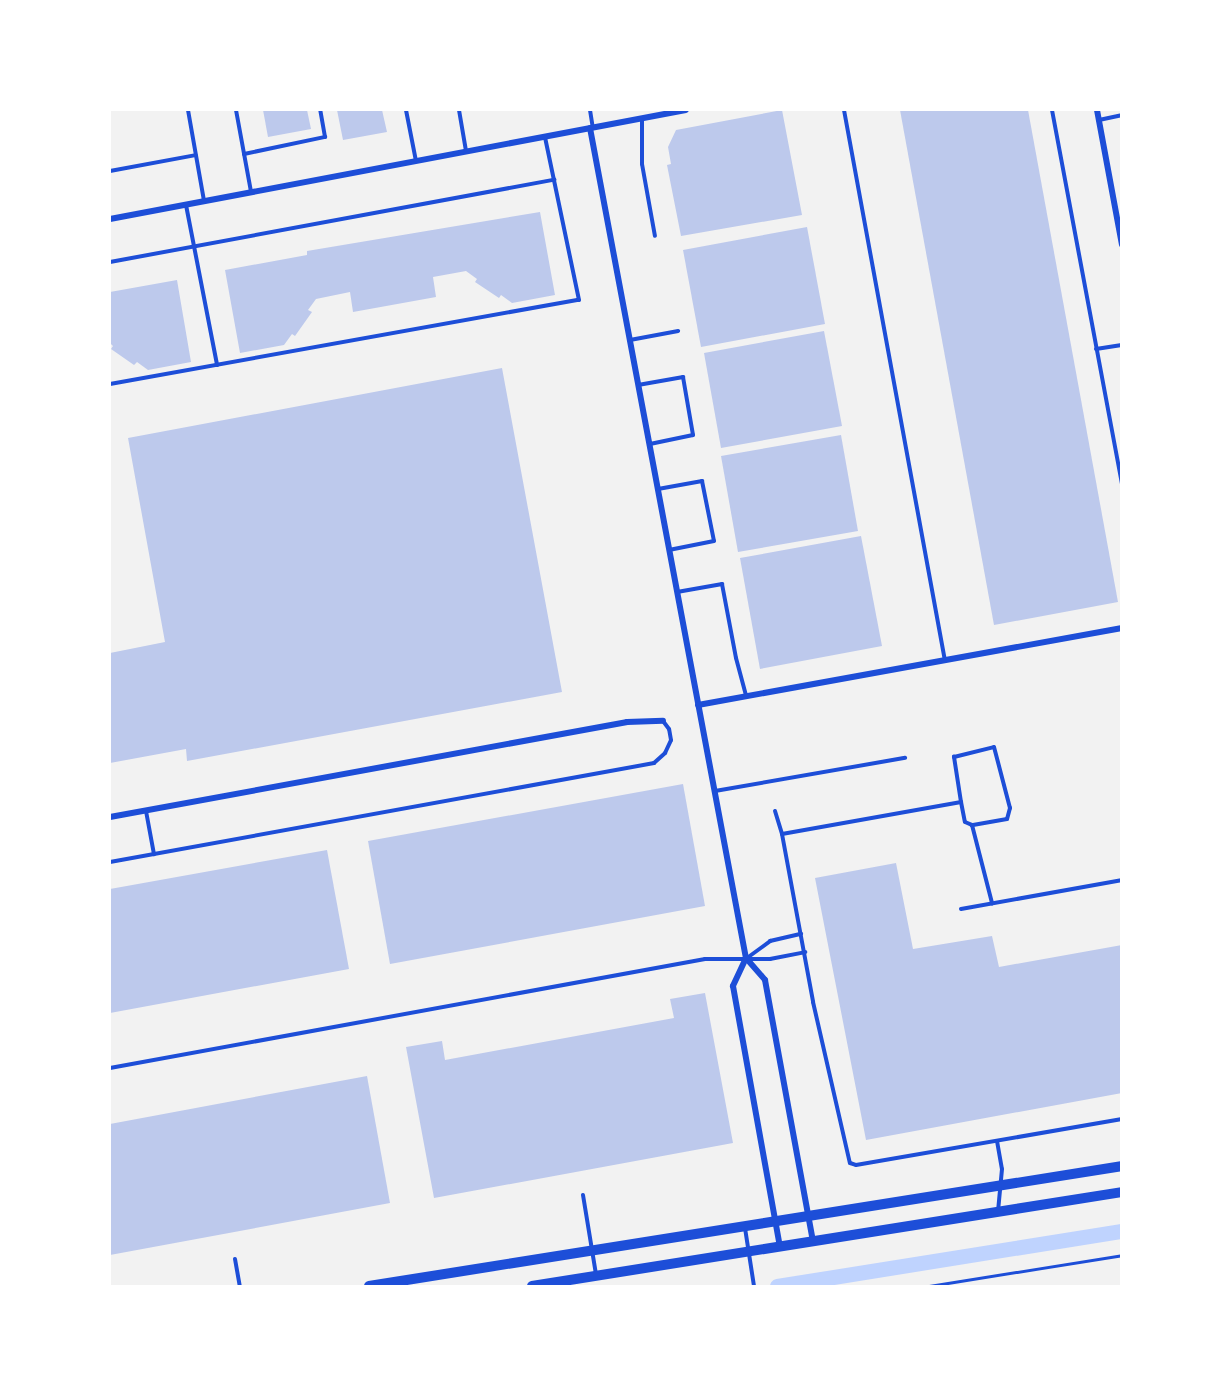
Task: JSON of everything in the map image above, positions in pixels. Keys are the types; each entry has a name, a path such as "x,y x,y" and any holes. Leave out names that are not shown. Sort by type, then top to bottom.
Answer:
{"main road":[{"path":"369,1287 1122,1166"},
{"path":"532,1287 1122,1192"}],"street":[{"path":"110,219 683,110"},
{"path":"1097,110 1122,245"},
{"path":"592,128 657,490 746,958 765,980 813,1241"},
{"path":"698,705 1122,628"},
{"path":"110,817 627,722 663,721"},
{"path":"746,958 733,986 780,1246"}],"lane":[{"path":"188,110 204,201"},
{"path":"236,110 251,193"},
{"path":"244,154 325,137 320,110"},
{"path":"406,110 417,161"},
{"path":"459,110 466,152"},
{"path":"590,110 592,128"},
{"path":"844,110 945,661"},
{"path":"1052,110 1122,485"},
{"path":"1099,120 1122,115"},
{"path":"642,118 642,164 655,236"},
{"path":"110,384 579,300 545,137"},
{"path":"110,171 196,155"},
{"path":"110,262 554,180"},
{"path":"186,205 217,365"},
{"path":"630,340 678,331"},
{"path":"1096,349 1122,345"},
{"path":"638,385 683,377 693,435 649,444"},
{"path":"657,490 702,481 714,541 669,550"},
{"path":"677,592 722,584 736,658 747,696"},
{"path":"110,862 654,763 665,753 671,740 669,729 663,721"},
{"path":"994,747 1010,808 1007,819 972,825 965,822 954,757 994,747"},
{"path":"715,791 905,758"},
{"path":"782,834 961,802"},
{"path":"146,811 154,854"},
{"path":"775,811 782,834 821,1036 850,1163 856,1165 1122,1119"},
{"path":"972,825 992,903"},
{"path":"961,909 1122,879"},
{"path":"746,958 770,941 801,934"},
{"path":"110,1068 705,959 770,959 805,952"},
{"path":"997,1141 1002,1170 998,1212"},
{"path":"583,1195 597,1276"},
{"path":"745,1226 754,1287"},
{"path":"235,1259 240,1287"}],"path":[{"path":"929,1287 1122,1255"}],"building":[{"path":"263,110 307,110 311,129 268,137"},
{"path":"337,110 382,110 387,132 343,140"},
{"path":"782,110 802,215 681,236 667,165 671,164 668,147 676,130"},
{"path":"900,110 1028,110 1118,602 994,625"},
{"path":"540,212 555,295 512,303 501,295 499,298 475,282 477,279 466,271 433,277 436,297 353,312 350,292 316,299 308,310 312,312 295,336 292,334 284,345 240,353 225,270 307,255 307,251"},
{"path":"807,227 825,324 701,347 683,250"},
{"path":"177,280 191,362 148,370 137,362 134,365 111,349 113,346 110,343 110,292"},
{"path":"824,331 842,426 721,448 704,353"},
{"path":"502,368 562,692 187,761 186,749 110,763 110,653 165,642 128,438"},
{"path":"841,435 858,531 738,552 721,456"},
{"path":"861,536 882,646 760,669 740,558"},
{"path":"683,784 705,906 390,964 368,841"},
{"path":"327,850 349,969 110,1013 110,889"},
{"path":"896,863 913,949 992,936 999,967 1122,945 1122,1093 866,1140 815,878"},
{"path":"705,993 733,1143 434,1198 406,1047 442,1041 445,1060 674,1018 670,999"},
{"path":"367,1076 390,1203 110,1255 110,1124"}],"waterway":[{"path":"777,1286 1122,1231"}]}
